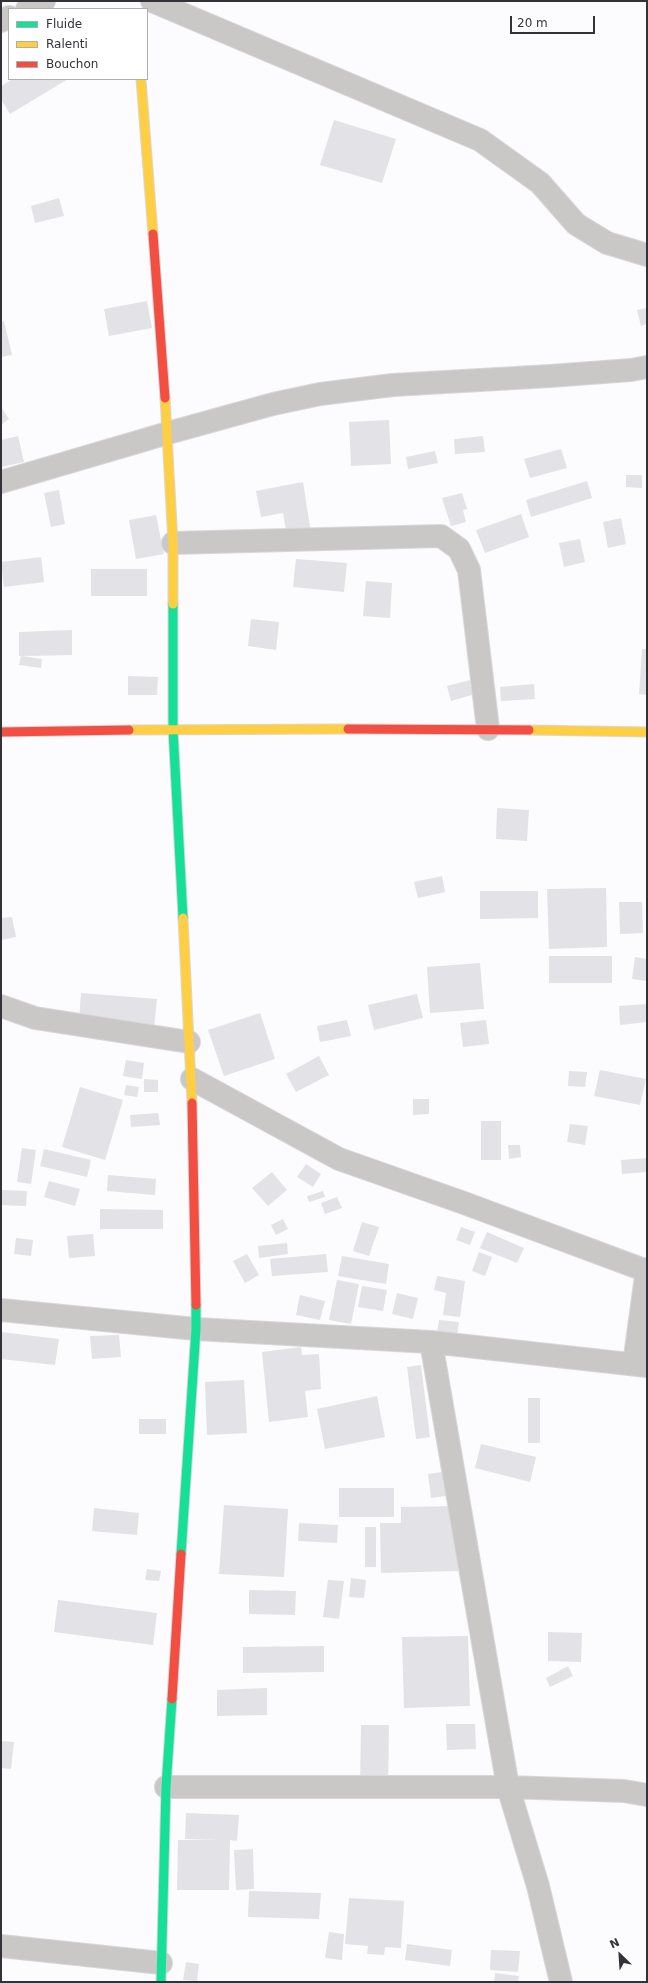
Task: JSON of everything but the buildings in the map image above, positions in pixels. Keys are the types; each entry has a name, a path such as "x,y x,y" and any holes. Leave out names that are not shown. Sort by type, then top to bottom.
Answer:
{"street":[{"path":"29,8 44,1"},
{"path":"152,1 480,140 540,183 576,224 607,242 647,255"},
{"path":"1,1946 161,1973 166,1787 196,1329 192,1079 173,729 173,543 168,433 141,80"},
{"path":"1,482 273,404 320,394 393,385 550,376 631,370 647,367"},
{"path":"173,543 440,536 459,549 469,570 488,729"},
{"path":"1,732 173,729 488,729 647,732"},
{"path":"1,1006 35,1018 189,1042"},
{"path":"1,1310 196,1329 431,1342 640,1365 647,1270 339,1159 192,1079"},
{"path":"431,1342 508,1787 538,1886 561,1982"},
{"path":"166,1787 508,1787 624,1791 647,1795"}],"traffic: fast":[{"path":"173,604 173,729 183,918"},
{"path":"181,1554 196,1329 196,1305"},
{"path":"161,1982 166,1787 172,1699"}],"traffic: slow":[{"path":"141,80 153,234"},
{"path":"165,398 173,543 173,604"},
{"path":"129,730 348,729"},
{"path":"529,730 647,732"},
{"path":"183,918 192,1103"}],"traffic: jam":[{"path":"153,234 165,398"},
{"path":"348,729 529,730"},
{"path":"1,732 129,730"},
{"path":"192,1103 196,1305"},
{"path":"172,1699 181,1554"}]}
